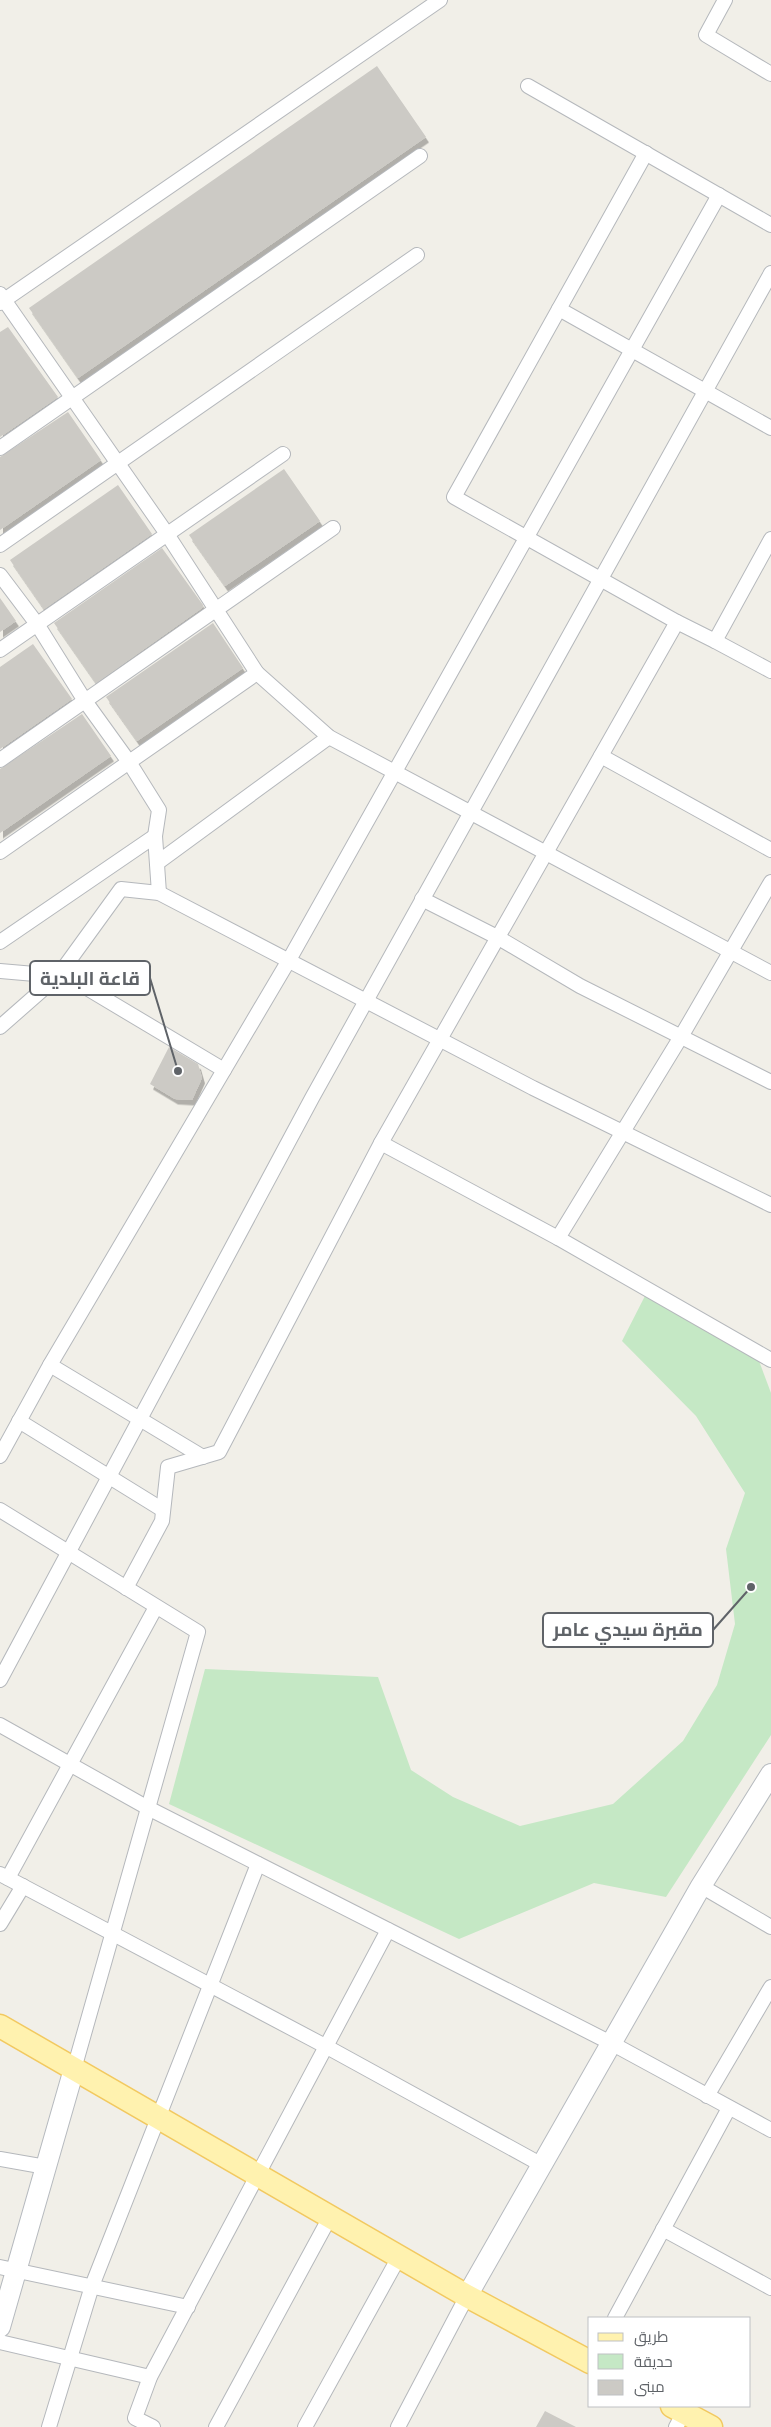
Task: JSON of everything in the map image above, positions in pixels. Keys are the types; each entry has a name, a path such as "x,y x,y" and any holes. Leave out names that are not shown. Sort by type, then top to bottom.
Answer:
{"main road":[{"path":"467,2296 701,1886 771,1774"},
{"path":"0,2026 398,2257 588,2361"},
{"path":"0,2327 8,2268 46,2168 74,2069"},
{"path":"677,2415 711,2427"}],"street":[{"path":"440,0 1,299 167,534 257,673 329,736 771,973"},
{"path":"725,0 706,35 771,74"},
{"path":"528,86 771,224"},
{"path":"646,153 454,497 525,539 601,577 677,622 771,671"},
{"path":"0,448 420,156"},
{"path":"0,1456 50,1365 289,960 719,194"},
{"path":"0,545 417,255"},
{"path":"0,1680 365,1000 771,273"},
{"path":"559,309 771,428"},
{"path":"0,650 283,454"},
{"path":"0,760 333,528"},
{"path":"715,641 771,539"},
{"path":"0,575 37,624 85,701 129,762 159,810 155,836 160,893"},
{"path":"126,1588 162,1521 168,1467 219,1452 381,1143 677,622"},
{"path":"0,852 257,673"},
{"path":"157,863 329,736"},
{"path":"600,756 771,850"},
{"path":"0,942 155,836"},
{"path":"558,1238 682,1035 771,882"},
{"path":"0,1028 58,976 122,889 160,893 439,1039 771,1205"},
{"path":"422,899 497,937 580,986 682,1035 771,1082"},
{"path":"0,971 58,976 85,987 224,1070"},
{"path":"381,1143 558,1238 771,1360"},
{"path":"50,1365 203,1457"},
{"path":"19,1421 163,1510"},
{"path":"0,1510 198,1632 74,2069"},
{"path":"156,1607 4,1876 112,1935 327,2047 542,2165"},
{"path":"0,1725 148,1808 611,2043 771,2130"},
{"path":"50,2427 92,2286 258,1864"},
{"path":"0,1924 23,1886"},
{"path":"701,1886 771,1927"},
{"path":"153,2427 135,2418 150,2377 259,2176 388,1930"},
{"path":"707,2096 771,1986"},
{"path":"616,2317 729,2108"},
{"path":"0,2159 46,2168"},
{"path":"216,2427 330,2218"},
{"path":"663,2229 771,2288"},
{"path":"305,2427 398,2257"},
{"path":"8,2268 188,2307"},
{"path":"398,2427 467,2296"},
{"path":"0,2342 150,2377"}],"green space":[{"path":"647,1292 756,1353 771,1393 771,1735 666,1897 594,1883 459,1939 169,1804 205,1669 378,1677 411,1770 453,1797 520,1826 613,1804 683,1741 717,1685 735,1624 726,1549 745,1493 696,1416 622,1341"}],"building":[{"path":"377,66 426,137 78,378 29,308"},
{"path":"8,327 58,397 0,437 0,332"},
{"path":"68,412 101,460 0,530 0,457"},
{"path":"284,469 320,521 225,586 189,535"},
{"path":"118,485 152,534 44,609 10,560"},
{"path":"162,548 203,605 202,608 96,683 54,623"},
{"path":"0,598 16,621 0,632"},
{"path":"213,623 243,668 137,741 106,697"},
{"path":"33,644 72,699 0,749 0,667"},
{"path":"82,714 111,756 0,833 0,769"},
{"path":"169,1047 198,1064 202,1078 192,1100 175,1099 150,1084"},
{"path":"545,2411 576,2427 536,2427"}],"place":[{"name":"قاعة البلدية","path":"178,1071"},
{"name":"مقبرة سيدي عامر","path":"751,1587"}]}
